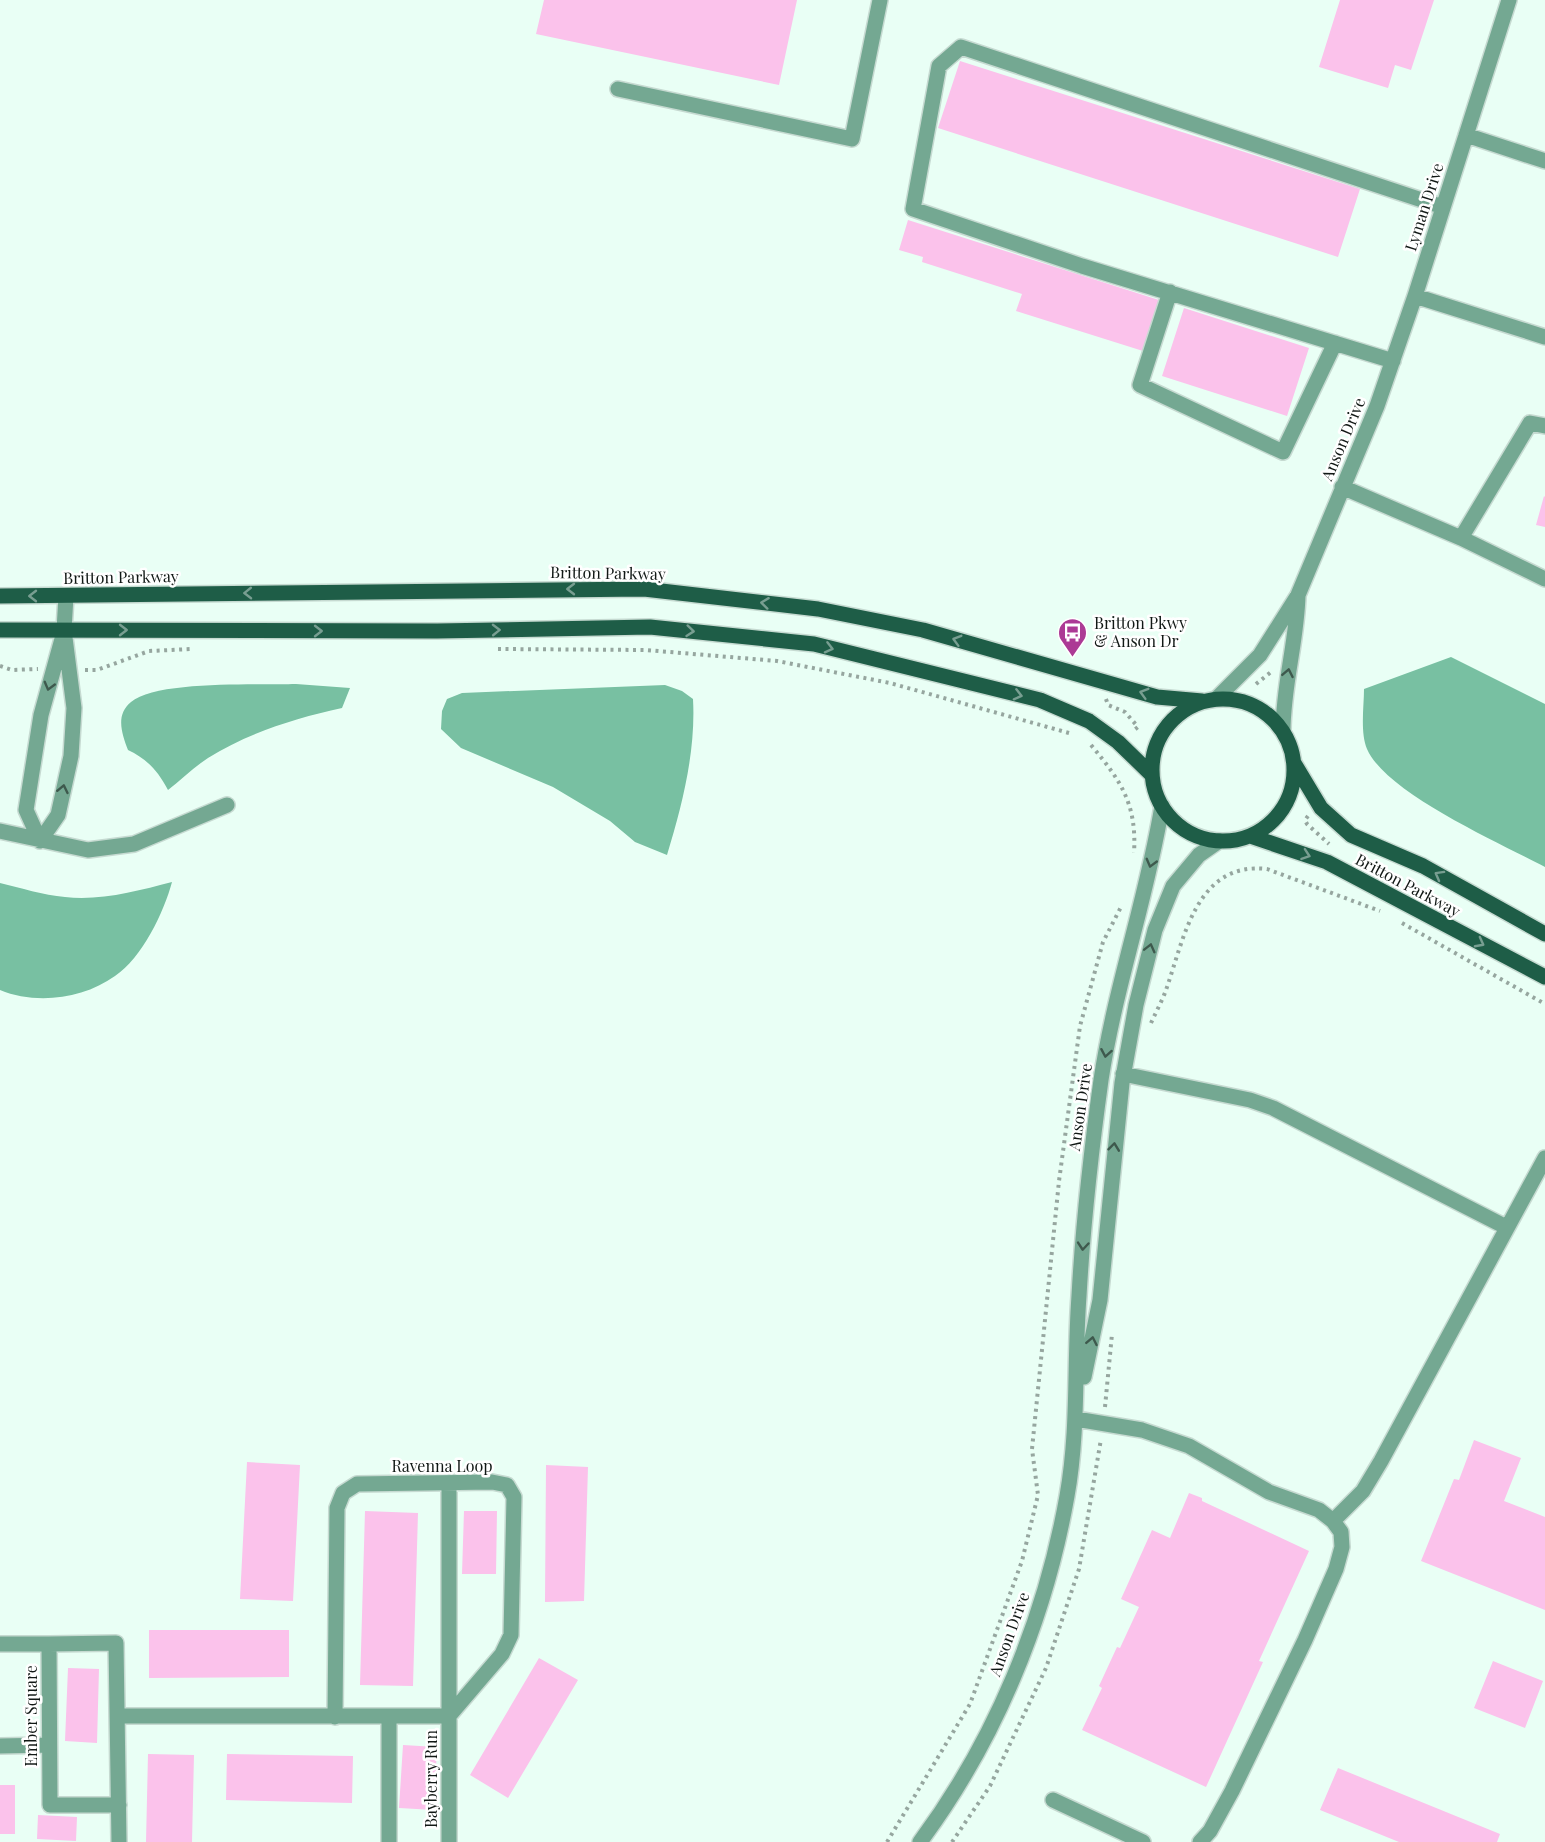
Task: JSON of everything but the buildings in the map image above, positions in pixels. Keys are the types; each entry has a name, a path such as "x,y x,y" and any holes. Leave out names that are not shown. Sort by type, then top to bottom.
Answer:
{"main road":[{"name":"Britton Parkway","path":"0,596 644,589 818,609 923,630 1157,697 1209,700"},
{"path":"0,630 437,631 650,627 814,644 1040,700 1089,721 1118,742 1152,775"},
{"path":"1209,700 1244,701 1263,710 1282,732 1289,742 1294,763 1293,786 1284,807 1270,824 1250,836 1220,841 1206,840 1185,831 1168,817 1157,797 1152,775 1154,752 1164,730 1181,712 1209,700"},
{"name":"Britton Parkway","path":"1294,763 1321,808 1351,835 1423,866 1545,934"},
{"name":"Britton Parkway","path":"1250,836 1327,862 1545,976"}],"street":[{"path":"618,89 852,139 880,0"},
{"name":"Lyman Drive","path":"1415,296 1509,0"},
{"path":"1393,361 913,209 939,66 961,47 1443,207"},
{"path":"1466,135 1545,161"},
{"path":"1170,292 1140,385 1283,452 1335,343"},
{"path":"1415,296 1545,337"},
{"name":"Anson Drive","path":"1209,700 1260,655 1298,595 1393,361 1415,296"},
{"path":"1461,538 1530,423 1545,426"},
{"path":"1342,487 1461,538 1545,579"},
{"name":"Anson Drive","path":"1282,732 1283,705 1298,622 1298,595"},
{"path":"40,841 58,815 71,756 74,708 62,669 66,596"},
{"path":"40,841 26,810 41,715 62,669"},
{"path":"0,831 88,850 134,844 227,805"},
{"name":"Anson Drive","path":"1076,1419 1079,1297 1101,1079 1115,1001 1156,846 1162,806"},
{"name":"Anson Drive","path":"920,1842 948,1803 992,1726 1031,1632 1047,1582 1067,1496 1076,1419 1100,1300 1123,1074 1136,1005 1155,930 1173,886 1199,855 1220,841"},
{"path":"1123,1074 1250,1100 1273,1108 1506,1227"},
{"path":"1333,1521 1363,1491 1381,1461 1545,1158"},
{"path":"1076,1419 1104,1422 1181,1442 1269,1492 1319,1510 1333,1521 1341,1532 1342,1540 1336,1569 1305,1640 1232,1791 1210,1831 1200,1842"},
{"name":"Ravenna Loop","path":"335,1717 337,1508 343,1493 357,1484 492,1482 507,1485 514,1497 511,1635 502,1654 449,1716"},
{"name":"Bayberry Run","path":"449,1483 449,1842"},
{"name":"Ember Square","path":"118,1805 50,1805 49,1644 116,1643 118,1805 118,1842"},
{"path":"0,1644 49,1644"},
{"path":"117,1716 449,1716"},
{"path":"389,1717 389,1842"},
{"path":"0,1746 49,1745"},
{"path":"1053,1800 1143,1842"}],"path":[{"path":"0,666 12,670 97,670 149,651 196,649"},
{"path":"493,649 646,650 777,661 890,683 1074,734"},
{"path":"1107,696 1108,705 1125,712 1138,727 1133,731"},
{"path":"1085,737 1118,777 1136,825 1134,855"},
{"path":"1310,814 1306,817 1307,824 1332,848"},
{"path":"1150,1026 1166,991 1189,919 1210,887 1235,872 1251,867 1267,869 1391,917"},
{"path":"887,1842 970,1704 1022,1561 1038,1495 1033,1437 1059,1181 1080,1026 1103,942 1124,897"},
{"path":"1401,922 1545,1004"},
{"path":"952,1842 990,1786 1046,1668 1079,1569 1104,1422 1113,1323"}],"shaded area":[{"path":"1451,657 1545,704 1545,867 1446,816 1420,799 1396,783 1378,766 1367,749 1363,727 1364,689"},
{"path":"296,684 350,688 342,708 290,722 239,741 203,762 168,790 151,766 128,750 121,719 126,707 144,695 162,690 209,685"},
{"path":"665,685 682,691 693,699 692,738 687,778 667,855 635,842 610,821 553,787 461,748 441,729 442,711 447,699 462,693"},
{"path":"172,882 164,907 151,934 134,958 115,976 89,990 59,997 29,997 0,990 0,883 49,895 92,898"}],"place":[{"name":"Britton Pkwy & Anson Dr","path":"1073,658"}]}
